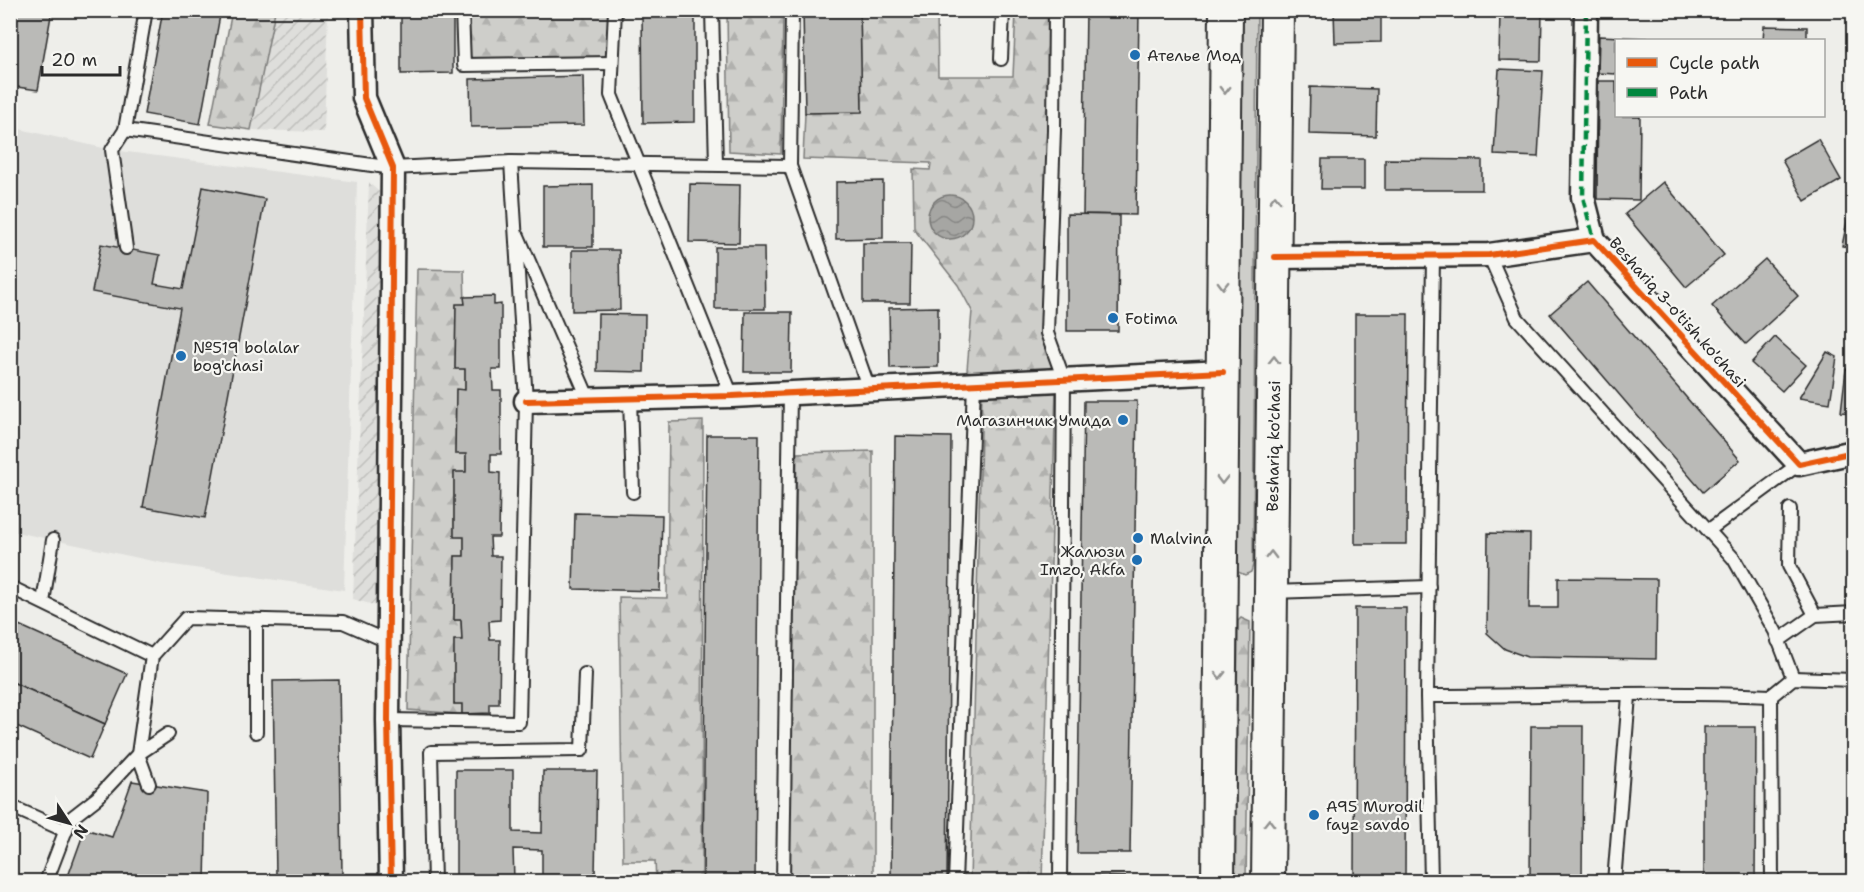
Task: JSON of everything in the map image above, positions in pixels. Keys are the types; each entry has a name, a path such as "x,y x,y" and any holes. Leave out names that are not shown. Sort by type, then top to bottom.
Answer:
{"main road":[{"path":"1218,882 1226,10"},
{"name":"Beshariq ko'chasi","path":"1268,882 1277,10"},
{"path":"1220,595 1271,592"}],"street":[{"path":"362,10 364,98 393,168 388,720 391,882"},
{"name":"Beshariq 3-o'tish ko'chasi","path":"1586,10 1583,197 1594,240 1799,464"},
{"name":"Beshariq 3-o'tish ko'chasi","path":"1275,257 1489,255 1594,240"},
{"path":"526,401 732,396 1223,372"},
{"path":"1799,464 1854,452"}],"lane":[{"path":"126,248 112,150 125,130 146,10"},
{"path":"462,10 464,65 612,63"},
{"path":"615,10 611,95 732,396"},
{"path":"712,10 716,164"},
{"path":"792,10 790,166 869,389"},
{"path":"1001,59 1003,10"},
{"path":"1055,10 1054,130 1047,333 1064,380 1060,882"},
{"path":"125,130 393,168 511,162 637,162 790,166"},
{"path":"388,720 519,722 526,401 511,162"},
{"path":"514,227 589,400"},
{"path":"1489,255 1517,318 1734,559 1778,641 1793,678"},
{"path":"1431,882 1427,696 1433,256"},
{"path":"955,882 974,384"},
{"path":"783,882 790,393"},
{"path":"630,399 633,492"},
{"path":"1709,530 1799,464"},
{"path":"1790,509 1789,566 1815,615"},
{"path":"43,602 53,540"},
{"path":"10,587 152,656"},
{"path":"1271,592 1429,587"},
{"path":"1778,641 1815,615 1854,613"},
{"path":"149,784 138,754 152,656 186,618 343,622 389,642"},
{"path":"256,620 256,732"},
{"path":"434,882 430,752 582,750 585,674"},
{"path":"1427,696 1629,696 1685,692 1771,696 1793,678 1854,680"},
{"path":"1614,882 1629,696"},
{"path":"1771,696 1772,882"},
{"path":"46,882 70,819 97,798 138,754 168,734"},
{"path":"10,806 66,831"}],"shaded area":[{"path":"275,11 328,11 324,132 251,130"},
{"name":"№519 bolalar bog'chasi","path":"11,127 112,150 357,182 344,590 167,564 11,531"},
{"path":"369,183 391,202 390,610 353,599"}],"green space":[{"path":"1257,10 1253,565 1251,572 1245,575 1238,572 1236,566 1243,11"},
{"path":"84,11 146,11 144,19"},
{"path":"232,11 275,11 251,130 210,124"},
{"path":"462,11 615,11 612,63 464,65"},
{"path":"727,11 783,11 781,154 729,151"},
{"path":"860,11 937,11 938,76 1013,76 1016,11 1055,11 1047,333 1064,380 974,384 967,370 972,311 958,285 914,229 913,169 930,170 931,163 803,159 805,113 862,111"},
{"path":"417,269 464,270 465,304 456,305 455,368 465,369 465,390 456,390 455,453 466,454 466,472 454,473 454,536 464,537 464,556 455,556 454,620 461,620 462,640 454,641 454,704 462,704 462,714 408,710"},
{"path":"1056,387 1042,881 970,882 982,391"},
{"path":"703,421 702,881 656,881 655,861 623,861 619,597 667,598 669,422"},
{"path":"873,451 873,881 789,882 797,453"},
{"path":"1241,618 1250,622 1246,881 1235,882 1238,621"}],"water":[{"path":"950,195 959,196 966,201 971,208 971,226 966,233 959,238 950,239 941,238 934,233 929,226 928,217 929,208 934,201 941,196"}],"building":[{"path":"10,10 52,10 38,90 10,86"},
{"path":"163,10 221,10 200,124 144,114"},
{"path":"401,10 453,10 453,73 401,74"},
{"path":"642,10 695,10 695,122 643,123"},
{"path":"803,10 860,10 862,112 805,113"},
{"path":"1086,10 1139,10 1136,215 1083,214"},
{"path":"1334,10 1381,10 1381,42 1335,43"},
{"path":"1500,10 1542,10 1541,61 1499,60"},
{"path":"1764,10 1805,10 1805,14 1764,13"},
{"path":"1764,26 1807,27 1807,39 1763,39"},
{"path":"1599,36 1647,38 1615,39 1615,74 1598,73"},
{"path":"1499,69 1543,71 1538,157 1494,155"},
{"path":"583,76 584,125 471,127 470,79"},
{"path":"1598,81 1615,81 1615,117 1640,117 1639,200 1597,199"},
{"path":"1310,87 1377,89 1376,136 1309,134"},
{"path":"1818,139 1841,180 1805,201 1782,160"},
{"path":"1322,159 1364,159 1364,189 1321,189"},
{"path":"1385,159 1482,160 1482,190 1385,190"},
{"path":"883,181 883,238 836,239 836,182"},
{"path":"1663,182 1724,255 1686,287 1625,214"},
{"path":"690,184 740,185 739,243 689,242"},
{"path":"593,185 593,247 543,247 543,186"},
{"path":"203,187 265,199 205,518 143,507 180,308 92,292 101,244 160,255 154,284 183,289"},
{"path":"1850,207 1854,208 1854,248 1842,246"},
{"path":"1067,214 1119,215 1118,331 1067,331"},
{"path":"863,243 911,243 910,303 863,303"},
{"path":"715,247 764,247 765,309 715,309"},
{"path":"572,250 619,250 620,310 572,311"},
{"path":"1765,259 1798,296 1746,344 1712,306"},
{"path":"1587,282 1740,460 1703,492 1550,314"},
{"path":"494,296 494,305 501,304 501,369 492,369 493,390 501,390 501,454 491,454 491,472 500,473 499,537 490,537 491,556 501,556 500,620 489,621 490,640 500,640 499,704 490,704 490,713 462,714 462,704 454,704 454,640 462,640 461,620 454,620 455,556 464,556 464,537 454,537 454,472 466,472 466,454 455,454 456,389 465,390 465,369 455,369 456,304 465,304 464,297"},
{"path":"938,307 938,367 890,368 889,308"},
{"path":"745,312 792,312 791,372 744,372"},
{"path":"598,314 645,315 644,372 597,371"},
{"path":"1355,314 1408,314 1407,544 1355,544"},
{"path":"1775,337 1806,365 1782,391 1751,363"},
{"path":"1827,352 1837,357 1830,403 1799,398"},
{"path":"1846,369 1854,370 1854,413 1841,412"},
{"path":"1084,401 1137,401 1130,853 1077,853"},
{"path":"707,435 759,435 755,882 703,882"},
{"path":"895,436 951,437 947,882 891,882"},
{"path":"575,513 662,515 660,591 573,589"},
{"path":"1488,533 1530,534 1529,608 1558,608 1558,578 1657,579 1656,659 1527,657 1505,649 1487,633"},
{"path":"1355,608 1406,608 1405,882 1354,882"},
{"path":"10,621 127,674 105,724 10,681"},
{"path":"339,680 342,874 276,876 273,681"},
{"path":"10,681 105,724 90,759 10,723"},
{"path":"1531,726 1583,726 1582,882 1530,882"},
{"path":"1704,727 1756,727 1755,882 1704,882"},
{"path":"456,770 513,770 513,832 542,833 543,771 597,771 595,875 542,875 542,850 513,849 514,880 456,881"},
{"path":"132,781 207,793 205,882 66,882 85,829 112,837"},
{"path":"1072,875 1161,878 1161,882 1071,882"}],"marked path":[{"path":"1586,10 1583,197 1594,240"}],"cycle path":[{"path":"362,10 364,98 393,168 388,720 391,882"},
{"path":"1275,257 1489,255 1594,240 1799,464 1854,452"},
{"path":"526,401 732,396 1223,372"}],"place":[{"name":"Ателье Мод","path":"1135,55"},
{"name":"Fotima","path":"1113,318"},
{"name":"№519 bolalar bog'chasi","path":"181,356"},
{"name":"Магазинчик Умида","path":"1123,420"},
{"name":"Malvina","path":"1138,538"},
{"name":"Жалюзи Imzo, Akfa","path":"1137,560"},
{"name":"A95 Murodil fayz savdo","path":"1314,815"}]}
